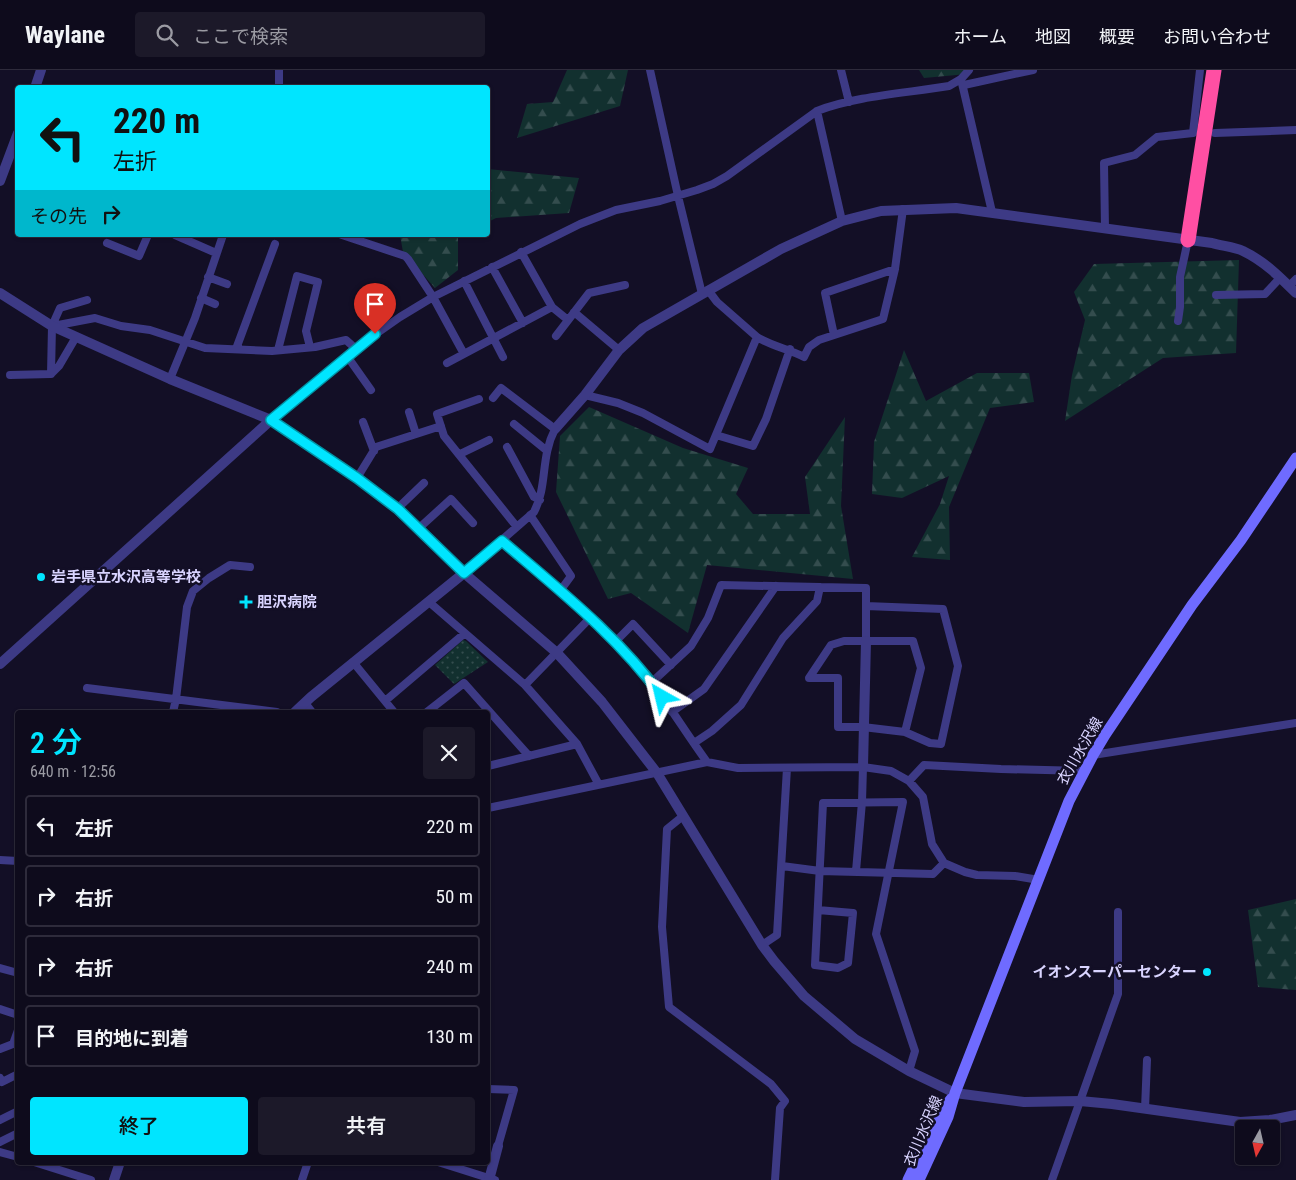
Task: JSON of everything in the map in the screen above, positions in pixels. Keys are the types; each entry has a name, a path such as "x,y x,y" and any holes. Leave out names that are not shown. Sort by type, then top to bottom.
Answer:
{"highway":[{"path":"1188,240 1214,70"}],"main road":[{"name":"衣川水沢線","path":"919,1180 948,1117 955,1094 1069,801 1092,754 1192,605 1241,540 1296,458"},
{"name":"衣川水沢線","path":"908,1180 940,1114 955,1094"}],"street":[{"path":"36,85 41,70"},
{"path":"279,70 279,85"},
{"path":"650,70 678,196 705,292 764,341 790,349 804,357 809,347 819,340 884,319 895,270 903,209"},
{"path":"841,70 849,102"},
{"path":"969,70 962,82 992,212"},
{"path":"0,664 271,420 356,349 400,317 433,297 580,224 616,210 678,196 713,184 727,176 816,111 849,102 1033,70"},
{"path":"1105,229 1104,163 1135,155 1157,137 1193,133 1200,70"},
{"path":"816,111 842,221"},
{"path":"1215,133 1296,130"},
{"path":"0,181 15,141"},
{"path":"297,710 353,662 464,573 534,512 540,500 546,450 555,429 585,395 619,350 643,328 781,249 842,221 881,211 956,208 1212,243 1242,250 1265,264 1280,278 1294,286"},
{"path":"107,243 139,256 147,237"},
{"path":"180,237 216,252"},
{"path":"170,379 222,237"},
{"path":"358,238 405,256 433,297 464,354"},
{"path":"1178,321 1180,277 1188,240"},
{"path":"236,350 276,244"},
{"path":"521,252 552,307 568,320"},
{"path":"492,267 523,323"},
{"path":"834,335 825,292 895,270"},
{"path":"278,350 297,276 318,282 306,331 310,347"},
{"path":"208,277 227,284"},
{"path":"1216,295 1265,294 1280,278"},
{"path":"464,281 503,357"},
{"path":"556,336 589,293 625,285"},
{"path":"0,293 52,326 170,379 271,420 357,478 398,509 464,573 557,653 602,702 657,773 762,945 804,996 855,1039 909,1071 955,1094 1024,1102 1080,1101 1240,1122 1270,1120 1296,1115"},
{"path":"201,298 215,304"},
{"path":"51,374 52,326 60,308 87,300"},
{"path":"446,363 552,307"},
{"path":"574,312 619,350"},
{"path":"52,326 95,318 121,326 150,330 205,348 278,350 310,347 346,340 356,349"},
{"path":"10,375 51,374 59,366 76,337"},
{"path":"585,395 618,403 644,413 710,449 757,337"},
{"path":"716,435 754,446 766,418 790,349"},
{"path":"347,356 371,390"},
{"path":"493,398 501,388 555,429"},
{"path":"479,399 437,414 444,436 517,527"},
{"path":"409,412 416,434"},
{"path":"363,422 374,451"},
{"path":"514,424 546,450"},
{"path":"357,478 376,448 441,426"},
{"path":"460,454 489,440"},
{"path":"507,447 534,497 540,500"},
{"path":"398,509 424,483"},
{"path":"418,529 451,499 473,523"},
{"path":"530,515 571,576 560,591"},
{"path":"502,541 591,618 615,642 651,683 707,762"},
{"path":"173,710 187,607 194,591 209,578 230,565 250,567"},
{"path":"651,683 692,646 708,618 721,586 866,588 862,802 856,871"},
{"path":"672,712 704,689 776,586"},
{"path":"694,743 712,731 741,705 783,638 816,601 820,587"},
{"path":"429,602 525,685 577,744 598,783"},
{"path":"866,606 943,608 958,666 941,744 930,743 905,732 863,727 838,727 838,678 809,678 831,645 844,641 913,642 920,668 905,732"},
{"path":"525,685 591,618"},
{"path":"615,642 633,624 671,665"},
{"path":"385,701 465,633"},
{"path":"353,662 392,710"},
{"path":"430,710 464,683 488,710"},
{"path":"87,688 261,710"},
{"path":"305,703 310,710"},
{"path":"435,706 439,710"},
{"path":"490,713 528,756"},
{"path":"1092,754 1296,723"},
{"path":"490,766 577,744"},
{"path":"490,808 598,783 707,762 738,768 863,767 891,771 910,781 923,797 932,844 944,863 977,875 1015,876 1039,880"},
{"path":"910,781 924,765 1084,771"},
{"path":"762,945 777,935 787,768"},
{"path":"818,910 853,913 848,963 838,968 815,965 823,803 903,802 876,934 915,1051 909,1071"},
{"path":"683,816 668,829 662,927 669,1007 771,1084 785,1101 780,1108 775,1180"},
{"path":"0,860 15,861"},
{"path":"782,866 820,871 933,874 944,863"},
{"path":"1052,1180 1118,994 1118,912"},
{"path":"0,968 15,972"},
{"path":"0,1009 15,1014"},
{"path":"0,1049 15,1043"},
{"path":"1145,1109 1147,1060"},
{"path":"0,1078 2,1082 15,1076"},
{"path":"447,1165 491,1179 514,1090 490,1089"},
{"path":"0,1120 15,1112"},
{"path":"0,1142 15,1134"},
{"path":"0,1152 15,1157"},
{"path":"43,1165 62,1171 70,1177 91,1180"},
{"path":"59,1165 62,1171"},
{"path":"114,1180 119,1165"},
{"path":"302,1180 307,1165"}],"green space":[{"path":"567,70 628,70 620,106 517,138 527,104 553,102"},
{"path":"919,70 973,70 967,74 924,78"},
{"path":"490,169 579,178 569,213 496,218 490,221"},
{"path":"400,237 458,237 458,270 435,288 403,252"},
{"path":"1239,260 1236,353 1163,358 1065,421 1072,375 1085,320 1074,292 1094,264"},
{"path":"904,350 926,401 977,373 1029,373 1034,402 990,408 949,507 950,560 912,557 940,504 949,476 902,498 872,494 874,442"},
{"path":"589,407 683,448 748,468 736,494 753,514 810,514 805,477 845,417 841,506 853,579 707,565 688,633 631,593 608,599 556,492 560,436"},
{"path":"463,640 488,662 454,684 435,665"},
{"path":"1296,899 1296,990 1258,987 1248,910"}],"place":[{"name":"岩手県立水沢高等学校","path":"41,577"},
{"name":"胆沢病院","path":"246,602"},
{"name":"イオンスーパーセンター","path":"1207,972"}],"route":[{"path":"375,334 271,420 357,478 398,509 464,573 502,541 591,618 615,642 662,697"}]}
